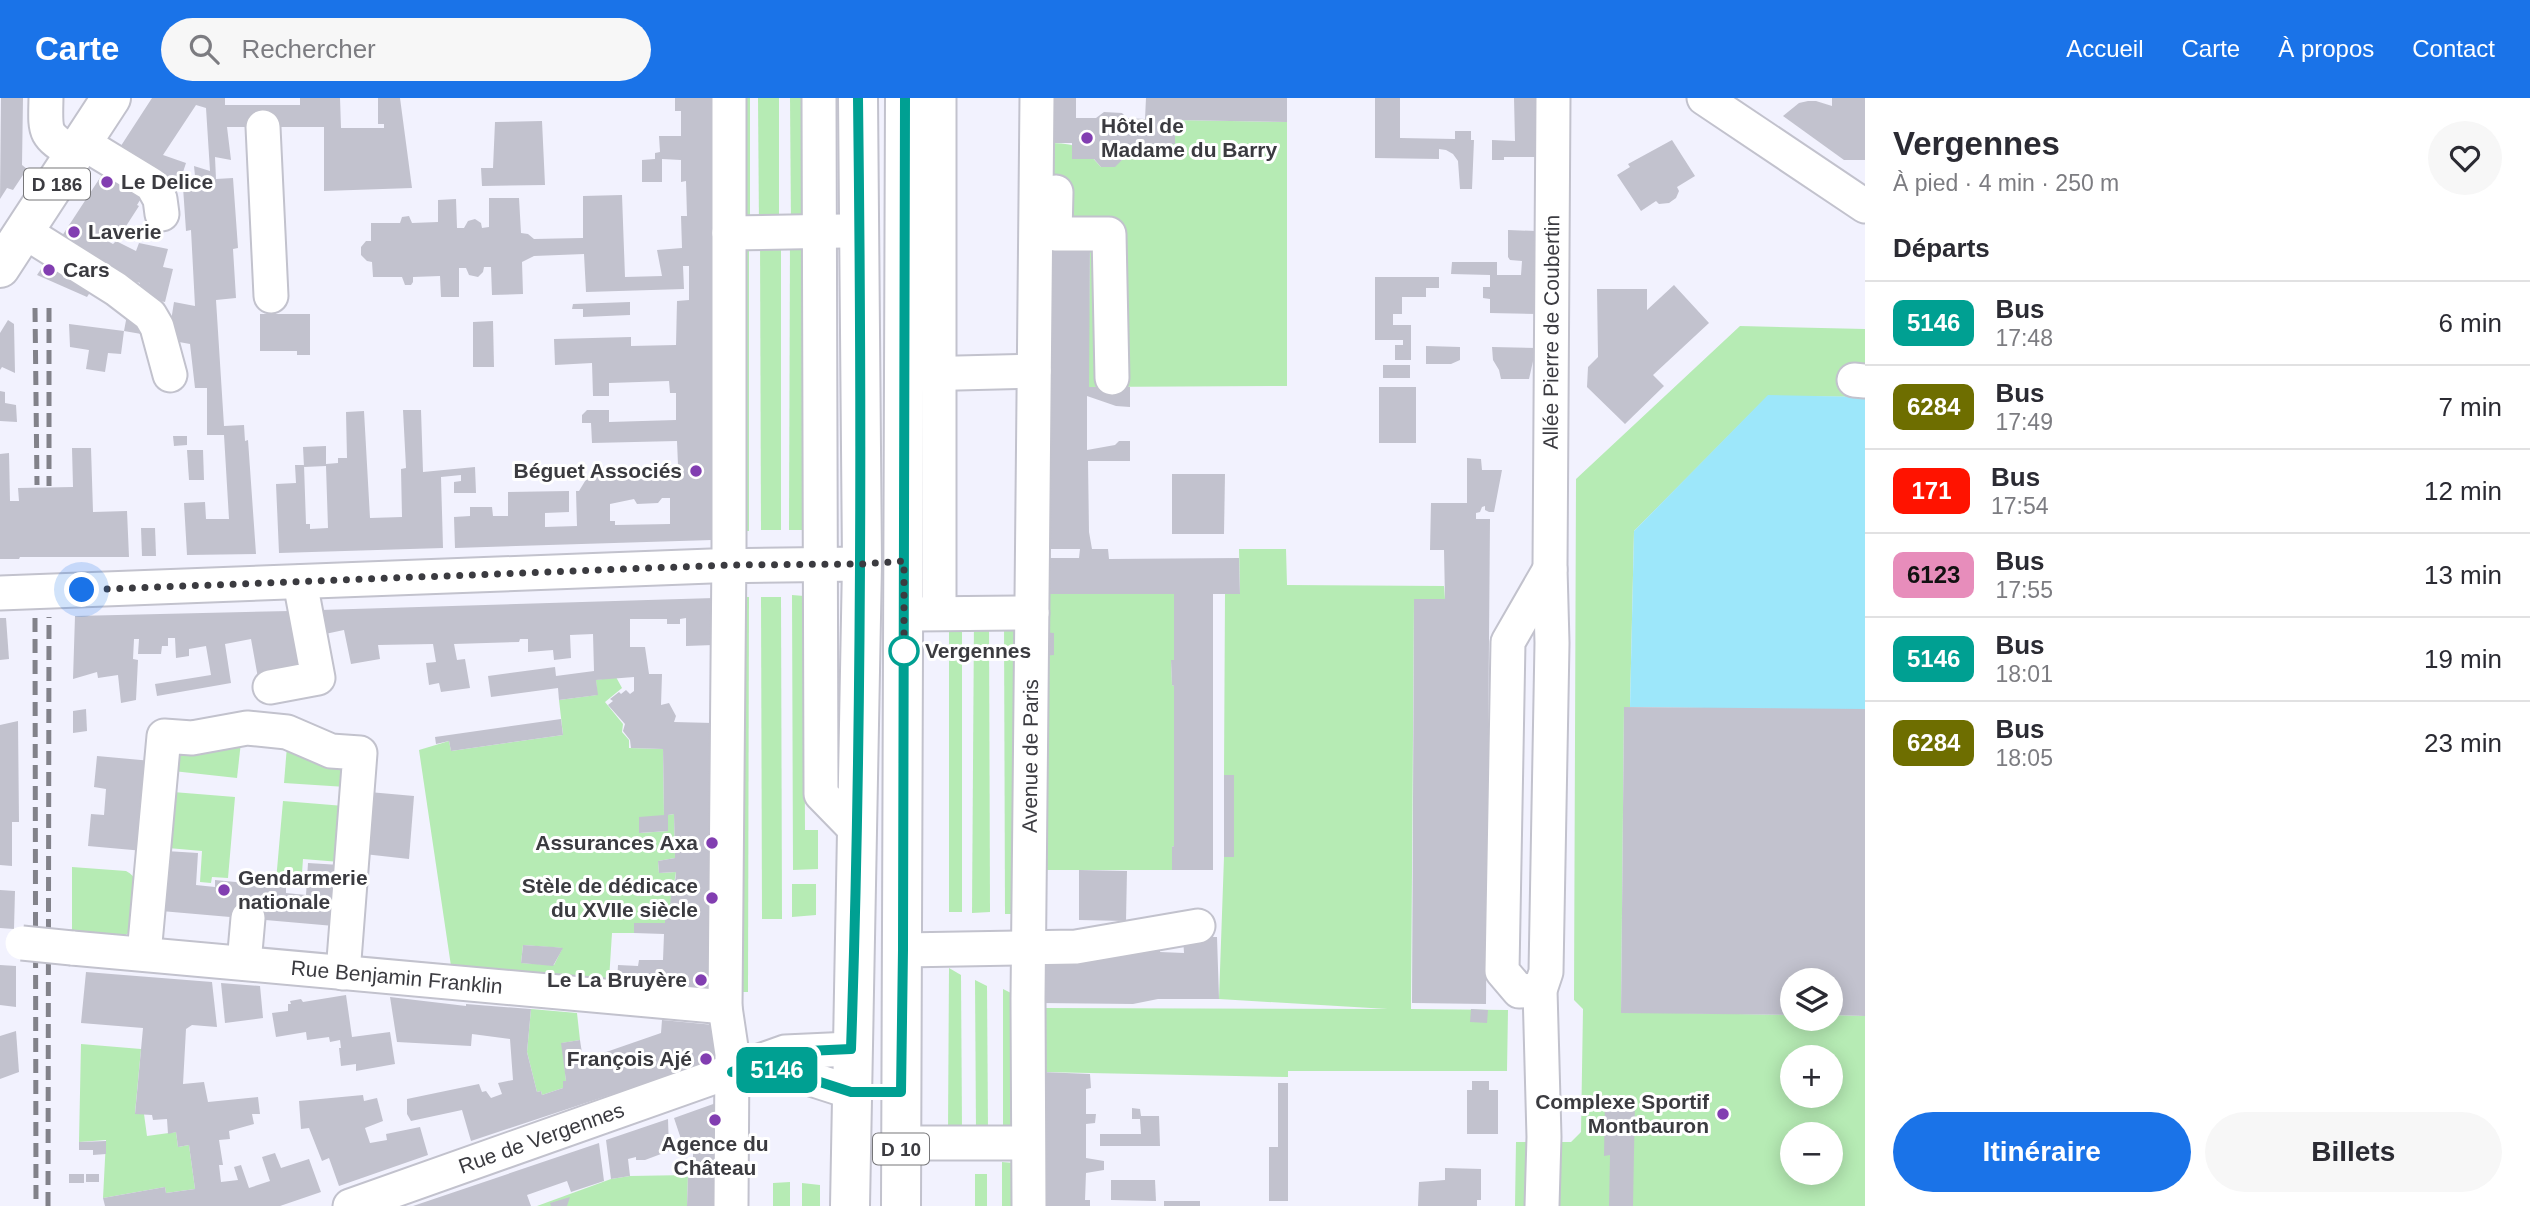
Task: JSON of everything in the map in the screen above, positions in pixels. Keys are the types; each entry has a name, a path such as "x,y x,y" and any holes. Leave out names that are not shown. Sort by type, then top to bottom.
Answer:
{"main road":[{"name":"D 186","path":"0,268 111,98"},
{"name":"D 10","path":"850,1206 862,564 858,98"},
{"name":"D 10","path":"901,1206 903,950 921,614 904,561 923,373 905,98"},
{"path":"862,564 904,561"},
{"path":"851,1049 901,1051"},
{"path":"851,1092 901,1092"}],"street":[{"path":"46,98 45,127 49,138 80,149 152,185 160,199 162,214"},
{"path":"729,98 725,1007 733,1054 732,1206"},
{"path":"819,98 821,794 858,832"},
{"path":"939,98 923,373 921,614 1032,613"},
{"name":"Avenue de Paris","path":"1028,1206 1037,98"},
{"name":"Allée Pierre de Coubertin","path":"1542,1206 1544,1137 1540,990 1546,971 1552,643 1550,568 1553,98"},
{"path":"1704,98 1865,205"},
{"path":"262,110 271,296"},
{"path":"1036,181 1056,181 1055,234 1109,234 1112,378"},
{"path":"729,233 859,231"},
{"path":"24,232 116,289 150,315 157,327 170,375"},
{"path":"923,373 1034,372"},
{"path":"0,593 729,565 862,564"},
{"name":"Allée Pierre de Coubertin","path":"1540,990 1519,991 1502,971 1508,642 1550,568"},
{"path":"270,687 318,678 300,582"},
{"path":"145,945 164,736 192,738 247,728 287,732 331,751 360,753 344,962"},
{"path":"244,963 248,918"},
{"path":"903,950 1076,947 1198,926"},
{"name":"Rue Benjamin Franklin","path":"11,942 72,948 145,945 244,963 344,962 725,1007"},
{"name":"Rue de Vergennes","path":"350,1206 785,1052 851,1049"},
{"name":"Rue de Vergennes","path":"732,1072 786,1071 851,1092"},
{"path":"901,1143 1028,1143"}],"green space":[{"path":"736,98 750,98 750,227 737,227"},
{"path":"758,98 779,98 779,228 759,228"},
{"path":"790,98 804,98 804,227 791,228"},
{"path":"1175,120 1287,122 1287,386 1088,387 1090,245 1042,244 1043,143 1075,146 1101,167 1113,167 1123,159 1145,159 1146,144 1175,144"},
{"path":"760,238 781,238 781,530 761,530"},
{"path":"737,239 749,239 749,531 736,531"},
{"path":"790,239 803,239 802,530 789,530"},
{"path":"1740,326 1865,329 1865,397 1768,396 1634,531 1630,707 1624,707 1621,1012 1780,1015 1780,1031 1843,1031 1843,1015 1865,1016 1865,1206 1515,1206 1516,1142 1571,1142 1581,1132 1583,1009 1574,1000 1576,479"},
{"path":"1239,549 1286,549 1287,585 1444,586 1445,599 1414,599 1411,1009 1508,1010 1507,1071 1288,1071 1288,1077 1041,1072 1041,1008 1388,1009 1219,999 1224,857 1233,857 1234,775 1224,775 1225,594 1240,593"},
{"path":"1043,594 1174,594 1174,660 1171,660 1174,686 1172,870 1042,870"},
{"path":"792,595 804,596 805,830 818,830 818,869 793,870"},
{"path":"737,597 749,597 748,992 736,992"},
{"path":"761,597 781,597 782,919 762,919"},
{"path":"949,619 962,619 962,912 949,912"},
{"path":"974,619 989,620 990,912 972,913"},
{"path":"1004,621 1014,622 1014,914 1005,914"},
{"path":"616,677 622,688 605,702 623,724 622,732 629,740 629,748 663,749 664,815 640,833 668,831 668,815 674,814 675,858 658,861 659,873 676,872 670,907 665,907 665,923 634,924 634,933 612,933 609,980 451,966 419,750 449,741 451,751 563,735 559,700 597,695 596,680","holes":["523,945 562,948 554,965 521,963"]},
{"path":"241,742 237,778 173,771 176,746"},
{"path":"287,746 348,762 346,787 284,783"},
{"path":"173,792 235,797 228,878 212,877 211,883 200,882 202,851 168,848"},
{"path":"283,801 344,806 340,862 303,859 301,887 276,881"},
{"path":"72,867 126,871 133,876 137,882 139,898 132,931 120,938 72,934"},
{"path":"792,884 816,884 816,915 792,917"},
{"path":"949,968 961,975 962,1130 948,1130"},
{"path":"975,980 987,986 988,1131 976,1131"},
{"path":"1003,989 1013,994 1014,1131 1003,1132"},
{"path":"531,1009 577,1013 580,1040 562,1043 566,1081 563,1082 563,1088 542,1095 541,1091 537,1092 527,1052"},
{"path":"81,1044 141,1049 135,1113 144,1114 147,1136 176,1132 178,1147 189,1145 195,1189 166,1193 165,1187 103,1198 106,1140 79,1142"},
{"path":"1002,1162 1014,1163 1014,1206 1002,1206"},
{"path":"975,1174 987,1174 987,1206 975,1206"},
{"path":"688,1175 687,1206 537,1206 611,1179"},
{"path":"790,1182 790,1206 773,1206 773,1183"},
{"path":"802,1183 820,1185 820,1206 802,1206"}],"water":[{"path":"1768,395 1865,397 1865,710 1630,707 1634,531"}],"building":[{"path":"1,98 23,98 22,165 27,169 13,190 7,188 0,199"},
{"path":"152,98 225,98 225,105 300,105 300,98 340,98 341,128 384,128 384,124 378,124 378,98 400,98 412,188 324,191 324,127 227,127 231,160 215,157 216,179 233,178 238,248 233,249 236,298 216,300 224,426 244,425 245,441 248,440 256,554 187,555 184,503 205,502 206,519 229,519 224,435 207,435 207,388 195,388 190,344 168,340 174,302 195,306 191,230 186,231 183,187 196,186 194,166 210,171 206,108 196,105 163,155 186,163 179,184 134,168 115,155"},
{"path":"675,98 714,98 712,540 455,548 454,517 470,516 470,507 492,507 493,516 508,516 508,492 569,491 569,512 545,513 545,527 577,526 576,491 579,491 593,468 678,465 677,441 592,443 591,423 582,423 582,415 587,410 609,410 609,422 676,420 676,393 670,393 669,381 609,383 609,396 593,396 592,363 555,365 554,339 631,337 631,346 676,345 677,301 689,300 689,266 683,266 684,289 586,292 584,254 534,256 522,262 523,294 492,295 491,267 484,267 478,277 469,275 466,268 459,268 459,297 441,297 440,276 413,277 411,285 405,285 402,277 373,277 372,262 361,255 361,247 366,241 371,241 371,223 400,223 402,217 409,216 412,223 438,222 438,200 456,199 457,228 464,228 468,221 475,219 481,223 482,228 489,227 489,198 519,198 521,233 534,239 583,238 583,196 622,195 625,277 662,276 657,250 682,248 681,216 687,216 686,181 681,182 681,160 662,159 662,182 642,182 642,160 655,159 655,153 660,152 659,136 681,136 681,111 675,111","holes":["662,498 670,498 670,524 615,525 615,521 610,521 610,504 634,499 637,504 658,503"]},
{"path":"1047,98 1076,98 1076,118 1096,118 1104,112 1145,119 1146,98 1287,98 1287,122 1175,120 1175,144 1146,144 1146,159 1123,159 1115,167 1101,167 1094,159 1072,159 1072,143 1043,143"},
{"path":"1375,98 1400,98 1400,138 1455,139 1455,131 1471,131 1471,140 1474,140 1472,189 1460,189 1458,161 1446,150 1439,149 1439,159 1375,158"},
{"path":"1514,98 1537,98 1537,157 1504,157 1504,160 1492,160 1492,140 1515,141"},
{"path":"1832,98 1865,98 1865,160 1844,160 1783,116 1799,103 1808,101 1832,106"},
{"path":"542,121 545,185 482,186 481,168 493,168 495,122"},
{"path":"1672,140 1695,176 1677,187 1679,191 1676,198 1669,203 1659,204 1656,201 1641,211 1617,175 1630,167 1628,164"},
{"path":"109,164 146,190 119,237 106,229 100,237 136,251 139,243 168,249 163,267 173,269 165,302 137,297 140,283 120,277 60,239"},
{"path":"1508,230 1536,231 1536,314 1490,313 1490,299 1483,298 1483,287 1490,287 1490,275 1451,274 1452,262 1497,262 1497,275 1521,275 1522,261 1510,260 1508,257"},
{"path":"1042,244 1090,244 1089,387 1130,387 1130,407 1116,406 1087,396 1087,450 1115,445 1119,441 1130,441 1130,461 1088,461 1089,532 1092,549 1108,549 1109,559 1239,558 1240,594 1213,594 1213,870 1172,870 1174,686 1171,660 1174,660 1174,594 1043,594 1043,558 1079,558 1080,549 1042,549"},
{"path":"49,257 94,286 87,297 37,275"},
{"path":"1375,277 1439,277 1439,288 1426,288 1426,297 1402,297 1402,314 1393,314 1393,325 1411,325 1411,360 1395,360 1395,345 1403,345 1403,340 1375,340"},
{"path":"1674,285 1709,323 1653,375 1664,386 1625,424 1587,387 1588,367 1598,357 1597,289 1647,289 1647,310"},
{"path":"630,302 630,315 583,317 583,309 572,309 573,304"},
{"path":"260,314 310,314 310,355 297,355 297,351 260,351"},
{"path":"127,315 147,335 124,331"},
{"path":"8,320 14,324 15,373 2,367 0,370 0,333"},
{"path":"493,321 494,367 473,367 473,322"},
{"path":"69,324 124,331 121,354 108,353 105,372 86,369 89,350 70,347"},
{"path":"1426,346 1460,347 1460,360 1451,364 1426,364"},
{"path":"1492,347 1536,348 1529,379 1501,379 1493,360"},
{"path":"1383,365 1410,365 1410,378 1383,378"},
{"path":"1379,387 1416,387 1416,443 1379,443"},
{"path":"0,391 5,392 5,403 16,405 17,422 0,421"},
{"path":"403,410 421,410 423,472 475,467 476,493 454,493 454,482 461,481 461,475 441,477 443,548 279,553 276,484 296,483 295,465 304,465 303,447 326,446 326,464 338,463 338,458 347,458 346,412 364,411 370,518 402,517 401,469 406,468","holes":["326,466 328,528 310,529 310,524 306,524 304,467"]},
{"path":"173,436 187,436 187,445 174,446"},
{"path":"72,448 91,448 93,512 127,511 129,557 0,559 0,454 9,453 10,501 19,501 18,488 73,487"},
{"path":"187,450 203,450 204,480 189,480"},
{"path":"1467,458 1481,459 1482,470 1502,470 1494,512 1485,510 1485,506 1476,513 1476,519 1490,519 1486,1004 1412,1003 1414,599 1445,599 1444,550 1430,550 1431,503 1467,503"},
{"path":"1172,474 1225,474 1224,534 1172,534"},
{"path":"141,528 155,528 156,556 142,556"},
{"path":"714,598 713,645 686,646 686,618 680,619 680,624 667,624 667,619 630,619 630,647 645,647 649,674 662,674 661,705 669,703 676,716 674,722 713,723 714,990 617,981 618,965 638,966 639,960 663,960 664,934 634,933 634,923 665,923 665,907 670,907 671,894 636,896 637,886 675,883 676,872 659,873 658,861 675,858 674,814 668,815 668,831 639,833 639,817 664,815 663,749 631,748 630,740 623,731 625,724 608,705 613,701 610,699 619,692 621,694 626,690 630,694 634,691 634,677 596,680 598,695 559,700 558,688 491,697 488,676 555,667 556,676 594,671 593,634 570,635 571,658 554,660 553,650 528,652 528,639 520,639 519,642 454,644 457,660 465,659 470,688 441,692 439,683 429,685 426,663 436,662 433,644 378,645 380,659 351,664 344,630 325,634 320,610"},
{"path":"290,611 300,671 258,678 251,639 225,644 231,683 157,696 155,684 211,675 206,646 189,649 189,656 176,658 175,638 168,638 168,646 162,646 161,654 138,654 139,639 134,639 133,659 138,660 136,700 121,703 118,675 98,678 97,672 73,679 75,616"},
{"path":"0,618 6,618 9,659 0,660"},
{"path":"1042,632 1054,633 1054,655 1042,656"},
{"path":"1624,707 1865,709 1865,1016 1843,1015 1843,968 1780,968 1780,1015 1621,1013"},
{"path":"86,709 87,731 73,733 73,711"},
{"path":"561,719 563,735 451,751 449,741 436,744 435,737"},
{"path":"18,721 19,822 12,822 12,866 0,865 0,725"},
{"path":"97,756 152,761 144,851 88,846 91,814 104,815 106,789 94,787"},
{"path":"1224,775 1234,775 1234,857 1224,857"},
{"path":"369,792 414,796 409,859 364,854"},
{"name":"Gendarmerie nationale","path":"166,851 198,853 196,885 215,887 215,880 286,887 286,893 306,895 308,863 340,865 334,926 161,911"},
{"path":"1079,870 1127,871 1126,921 1079,920"},
{"path":"0,890 15,891 14,929 0,928"},
{"path":"1183,937 1217,937 1219,999 1158,999 1133,1004 1041,1003 1042,965 1066,965 1066,957 1075,953 1137,953 1137,946 1160,946 1160,952 1184,953"},
{"path":"523,945 563,948 553,966 521,963"},
{"path":"0,965 16,966 16,1007 0,1005"},
{"path":"86,972 212,982 217,1027 192,1025 186,1029 183,1084 204,1082 208,1102 258,1097 260,1114 252,1114 254,1124 229,1131 230,1139 219,1140 223,1165 219,1165 221,1182 238,1180 234,1167 241,1165 249,1188 270,1181 262,1157 275,1153 281,1168 309,1159 321,1192 280,1206 105,1206 103,1198 165,1187 166,1193 195,1189 189,1145 178,1147 176,1132 168,1134 167,1119 153,1120 152,1115 135,1114 143,1028 81,1023"},
{"path":"221,983 260,986 263,1018 225,1023"},
{"path":"346,995 352,1037 390,1032 395,1064 356,1071 356,1064 341,1066 340,1040 330,1042 329,1037 307,1040 306,1032 276,1037 272,1013 288,1011 290,1001 301,999 303,1002"},
{"path":"390,997 466,1006 531,1009 527,1052 537,1092 541,1091 542,1095 563,1088 563,1081 566,1081 561,1043 580,1040 583,1060 661,1033 662,1020 714,1025 715,1060 471,1141 462,1110 411,1121 407,1114 407,1099 479,1084 482,1092 486,1091 491,1098 502,1094 498,1083 513,1080 510,1039 472,1034 471,1046 397,1042"},
{"path":"1471,1009 1488,1010 1487,1023 1470,1022"},
{"path":"16,1031 19,1072 0,1079 0,1036"},
{"path":"1041,1072 1090,1074 1091,1088 1086,1089 1086,1114 1096,1114 1095,1123 1086,1124 1086,1158 1104,1161 1104,1170 1086,1173 1085,1200 1090,1200 1090,1206 1041,1206"},
{"path":"1472,1081 1489,1081 1489,1090 1498,1090 1498,1134 1467,1134 1467,1090 1472,1090"},
{"path":"1278,1083 1288,1083 1288,1201 1269,1201 1269,1147 1278,1147"},
{"path":"363,1095 364,1101 377,1098 383,1121 365,1128 370,1143 387,1140 386,1134 420,1127 428,1155 339,1186 329,1158 322,1161 309,1128 301,1129 299,1101"},
{"path":"1605,1096 1635,1099 1633,1206 1609,1206 1610,1155 1604,1156"},
{"path":"716,1103 715,1206 687,1206 688,1175 693,1175 693,1151 681,1150 681,1139 674,1118"},
{"path":"1132,1108 1140,1109 1141,1116 1159,1116 1160,1146 1100,1146 1100,1134 1141,1134 1140,1119 1132,1119"},
{"path":"668,1119 669,1151 645,1160 636,1160 636,1157 628,1159 630,1176 611,1179 606,1140"},
{"path":"106,1141 106,1154 93,1155 93,1150 79,1150 79,1142"},
{"path":"599,1143 604,1181 571,1192 567,1181 527,1195 531,1206 413,1206"},
{"path":"1445,1168 1481,1169 1481,1200 1477,1200 1477,1206 1418,1206 1419,1182 1445,1180"},
{"path":"69,1174 84,1174 84,1183 69,1183"},
{"path":"86,1174 99,1174 99,1182 86,1182"},
{"path":"1111,1180 1155,1180 1156,1201 1111,1200"},
{"path":"570,1197 567,1206 551,1206 550,1203"},
{"path":"1164,1201 1200,1201 1200,1206 1164,1206"}],"railway":[{"path":"35,308 37,485"},
{"path":"49,308 49,486"},
{"path":"48,1206 49,617"},
{"path":"35,618 36,1206"}],"bus line":[{"name":"5146","path":"858,98 862,564 857,904 851,1049 785,1052 732,1072 786,1071 851,1092 901,1092 905,98"}],"place":[{"name":"Hôtel de Madame du Barry","path":"1087,138"},
{"name":"Le Delice","path":"107,182"},
{"name":"Laverie","path":"74,232"},
{"name":"Cars","path":"49,270"},
{"name":"Béguet Associés","path":"696,471"},
{"name":"Vergennes","path":"904,651"},
{"name":"Assurances Axa","path":"712,843"},
{"name":"Gendarmerie nationale","path":"224,890"},
{"name":"Stèle de dédicace du XVIIe siècle","path":"712,898"},
{"name":"Le La Bruyère","path":"701,980"},
{"name":"François Ajé","path":"706,1059"},
{"name":"Complexe Sportif Montbauron","path":"1723,1114"},
{"name":"Agence du Château","path":"715,1120"}],"route":[{"path":"82,590 729,565 904,561 904,654 904,651"}]}
